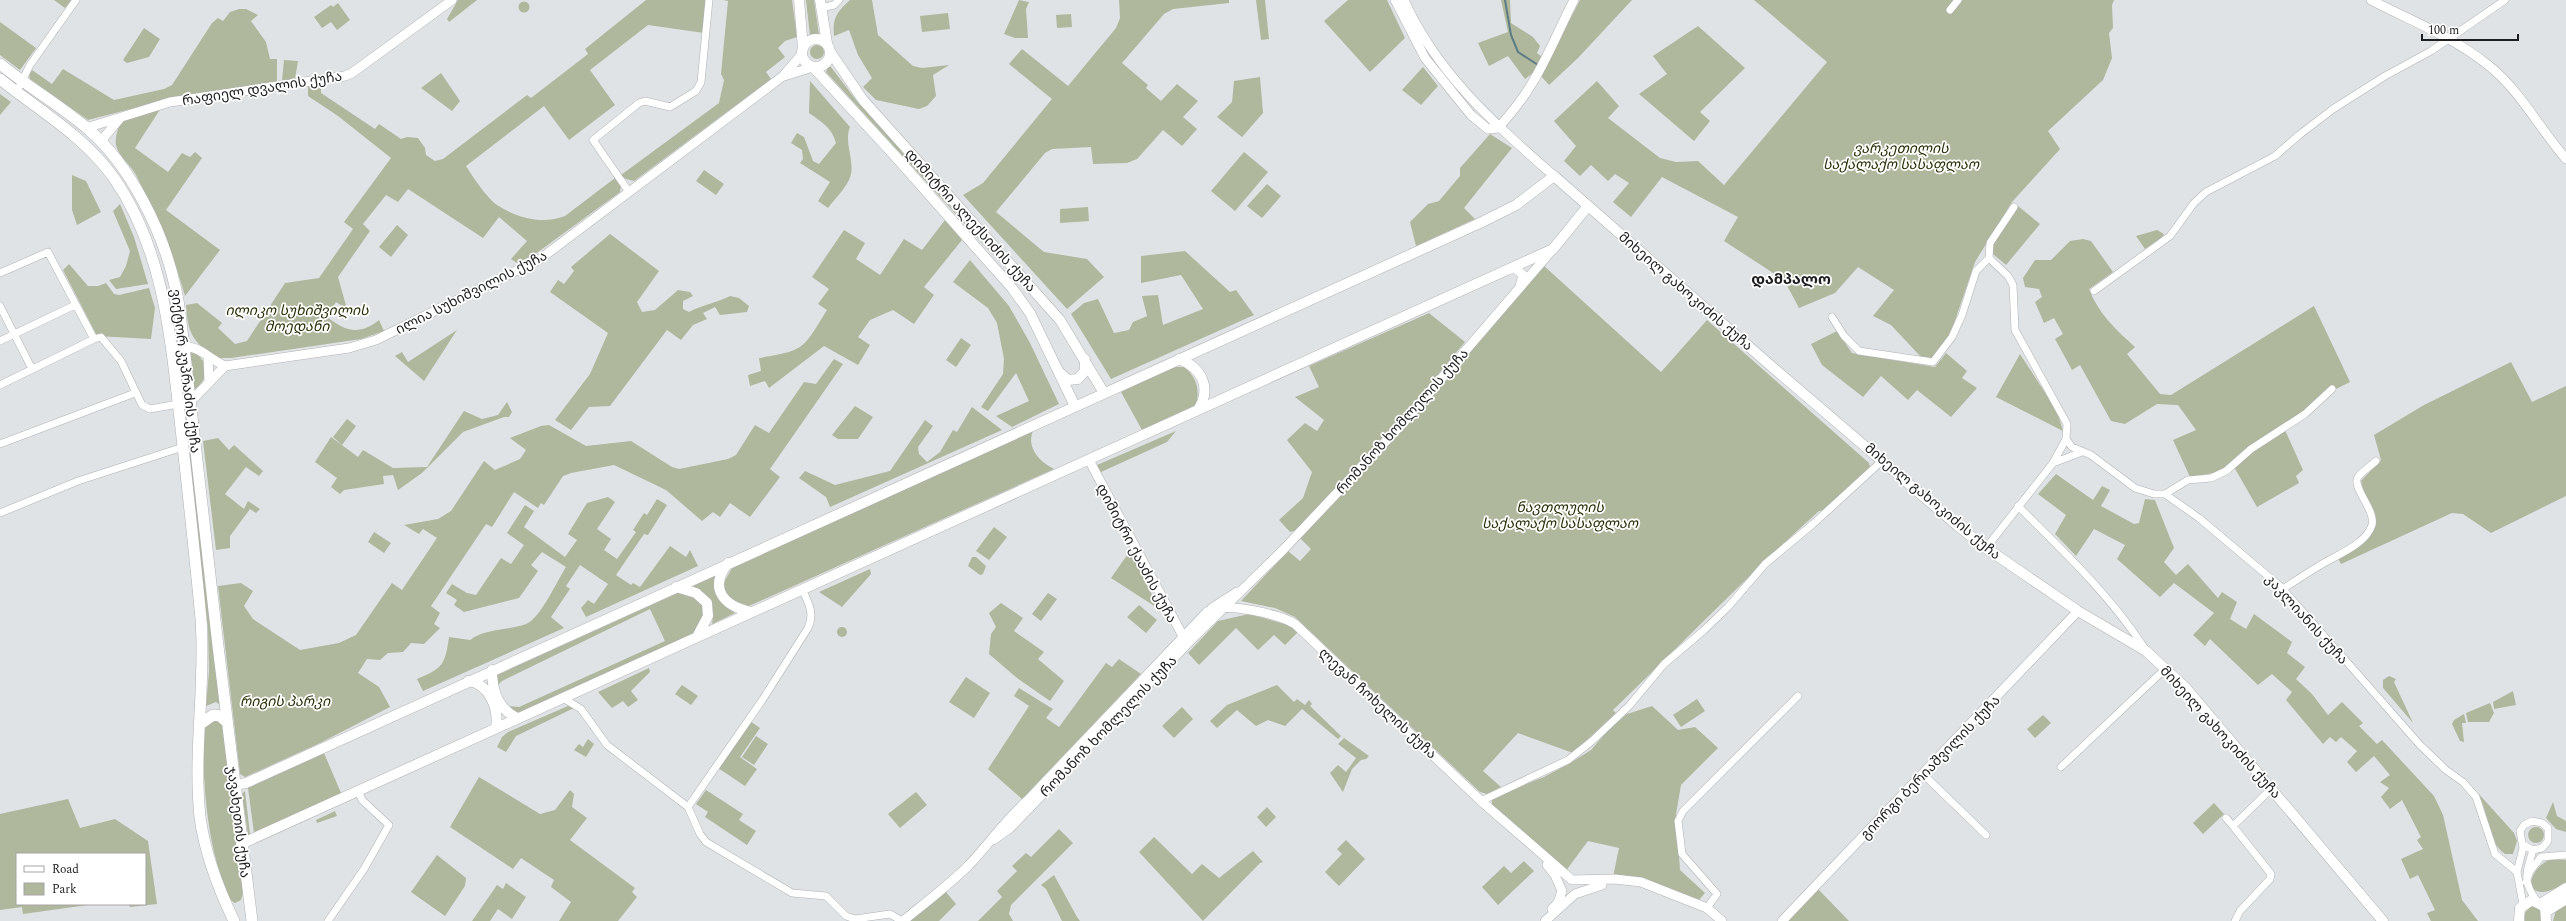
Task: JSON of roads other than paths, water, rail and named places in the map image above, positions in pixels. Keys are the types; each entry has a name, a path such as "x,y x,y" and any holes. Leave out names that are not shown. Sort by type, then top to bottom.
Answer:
{"main road":[{"path":"799,0 802,51 805,62 813,68 828,62 829,48 820,4"},
{"path":"802,51 808,42 815,39 829,48"},
{"name":"დიმიტრი ალექსიძის ქუჩა","path":"829,48 863,100 1060,320 1104,393"},
{"name":"ვიქტორ კუპრაძის ქუჩა","path":"0,64 19,87 91,150 114,179 145,240 163,296 172,348 204,648 199,725"},
{"name":"დიმიტრი ალექსიძის ქუჩა","path":"813,68 901,162 1009,284 1030,314 1075,406"},
{"name":"ვიქტორ კუპრაძის ქუჩა","path":"0,79 19,87 86,128 101,141 128,176 158,236 175,285 184,346 227,722"},
{"path":"91,150 101,141"},
{"path":"234,785 246,783 492,670 1502,213 1532,194 1554,176"},
{"name":"მიხეილ გახოკიძის ქუჩა","path":"1554,176 1986,548 2078,611 2146,651 2185,687 2383,921"},
{"path":"241,844 496,727 1553,249 1588,206"},
{"path":"996,269 1007,271 1009,266 1007,260"},
{"path":"1009,284 1009,276 1019,273"},
{"path":"1179,359 1195,368 1205,384 1205,397 1198,410"},
{"path":"1059,371 1068,380 1078,379 1085,371 1085,360"},
{"path":"728,563 720,577 721,595 733,607 751,612"},
{"path":"676,587 696,593 707,603 708,616 696,637"},
{"path":"492,670 493,685 497,699 505,710 517,718"},
{"path":"468,681 478,684 489,695 497,713 496,727"},
{"path":"199,725 213,715 220,716 227,722"},
{"name":"ჯავახეთის ქუჩა","path":"227,722 251,921"},
{"name":"ჯავახეთის ქუჩა","path":"199,725 200,818 215,876 234,921"},
{"path":"2543,909 2566,888"},
{"path":"2516,919 2523,904 2543,909 2566,899"},
{"path":"238,921 244,917 251,921"}],"street":[{"path":"19,87 30,65 76,0"},
{"name":"რაფიელ დვალის ქუჩა","path":"86,128 122,116 187,98 345,76 352,73 452,0"},
{"path":"629,192 593,140 639,103 645,101 670,108 696,91 701,82 709,0"},
{"path":"820,4 834,5 840,0"},
{"name":"მიხეილ გახოკიძის ქუჩა","path":"1395,0 1418,47 1434,69 1479,123 1488,129 1498,128"},
{"name":"მიხეილ გახოკიძის ქუჩა","path":"1404,0 1420,34 1436,58 1498,128 1554,176"},
{"path":"1498,128 1518,107 1543,66 1574,0"},
{"path":"1950,10 1958,0"},
{"path":"2371,0 2449,37 2488,65 2502,78 2566,158"},
{"path":"2094,291 2170,236 2194,203 2206,192 2275,156 2299,135 2334,109 2385,76 2431,51 2449,37 2505,0"},
{"name":"ილია სუხიშვილის ქუჩა","path":"225,366 349,348 382,338 540,259 783,76 802,51"},
{"name":"ილია სუხიშვილის ქუჩა","path":"783,76 813,68"},
{"path":"101,141 122,116"},
{"path":"1832,317 1844,336 1859,350 1933,362 1952,337 1962,315 1976,271 1989,258 1990,243 2014,207"},
{"name":"რომანოზ ხომლელის ქუჩა","path":"1184,641 1226,607 1404,422 1553,249"},
{"path":"0,273 48,252 94,338"},
{"path":"1986,548 2053,463 2066,439 2067,424 2062,412 2015,330 2013,285 2008,276 1989,258"},
{"path":"0,266 8,269"},
{"path":"1510,269 1516,269 1523,275 1519,288"},
{"path":"0,341 75,305"},
{"path":"0,306 32,369"},
{"path":"0,385 94,338 101,338 121,361 135,393 146,408 178,404 190,400 200,393 225,366 208,358 196,347 184,346 172,348"},
{"path":"208,358 209,382"},
{"path":"2165,494 2188,480 2211,478 2226,471 2250,449 2305,414 2332,389"},
{"path":"0,444 135,393"},
{"name":"კაკლიანის ქუჩა","path":"2066,439 2072,447 2091,455 2135,488 2154,494 2165,494 2199,518 2284,589 2420,745 2446,770 2463,782 2476,797 2495,854 2505,862"},
{"path":"0,512 78,481 183,446"},
{"path":"2053,463 2082,452"},
{"name":"დიმიტრი ქააძის ქუჩა","path":"1089,460 1184,641"},
{"path":"1481,801 1568,760 1592,742 1629,706 1664,664 1728,607 1765,564 1813,524 1883,460"},
{"path":"2284,589 2321,564 2345,553 2367,534 2372,525 2371,517 2357,484 2358,477 2376,461"},
{"path":"2018,506 2095,583 2124,617 2146,651"},
{"name":"რომანოზ ხომლელის ქუჩა","path":"902,921 952,880 989,843 1005,821 1184,641 1210,609 1245,587"},
{"path":"688,807 763,699 808,628 812,619 812,613 802,589"},
{"path":"1210,609 1226,607 1229,596"},
{"name":"ლევან ჩოხელის ქუჩა","path":"1226,607 1271,615 1295,624 1481,801 1573,881"},
{"name":"გიორგი ბერიაშვილის ქუჩა","path":"1782,921 2078,611"},
{"path":"2061,768 2165,669"},
{"path":"1707,908 1717,894 1684,858 1678,821 1684,811 1798,696"},
{"path":"563,698 581,709 607,745 688,807 700,834 706,842 771,882 792,893 826,896 846,916 855,919 890,914 902,921"},
{"path":"1923,774 1986,835"},
{"path":"2232,826 2272,788"},
{"path":"328,921 364,869 389,825 362,800 358,790"},
{"path":"2226,818 2271,874 2270,879 2240,911 2235,921"},
{"path":"2523,904 2517,872 2523,845 2520,838 2522,828 2528,822 2537,821 2545,825 2550,837 2546,845 2536,850 2526,874 2526,882 2529,890 2543,909"},
{"name":"ლევან ჩოხელის ქუჩა","path":"1523,837 1552,870 1562,890"},
{"path":"2523,845 2536,850 2550,849 2566,854"},
{"path":"2526,882 2530,871 2541,857 2566,854"},
{"path":"2505,862 2515,860 2522,855"},
{"path":"2505,862 2517,872"},
{"path":"1542,921 1558,903 1564,882 1600,879 1635,881 1707,908 1722,921"},
{"path":"1546,921 1574,894 1577,886 1573,881"},
{"path":"1562,890 1566,895 1574,894 1600,885 1613,884 1660,891"}],"waterway":[{"path":"1505,0 1511,35 1518,52 1538,65"}],"district":[{"name":"დამპალო","path":"1791,279"}],"park label":[{"name":"ვარკეთილის საქალაქო სასაფლაო","path":"1901,156"},
{"name":"ილიკო სუხიშვილის მოედანი","path":"297,318"},
{"name":"ნავთლუღის საქალაქო სასაფლაო","path":"1560,516"},
{"name":"რიგის პარკი","path":"285,701"}]}
